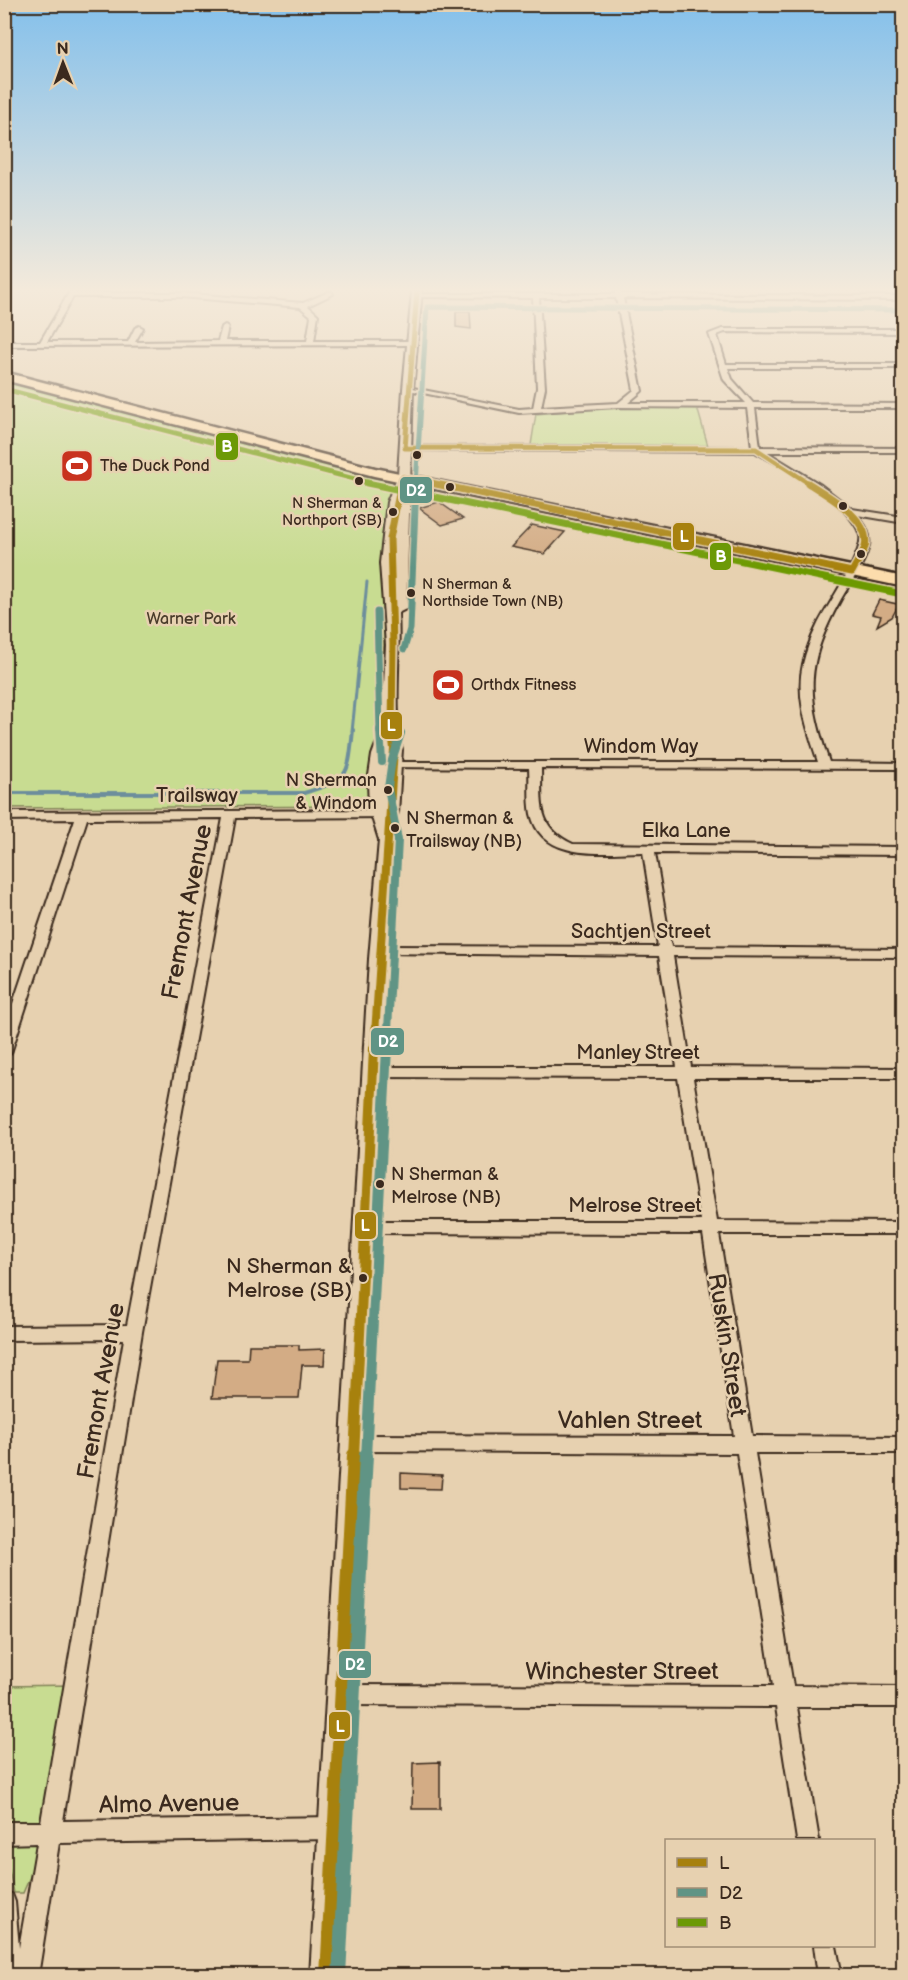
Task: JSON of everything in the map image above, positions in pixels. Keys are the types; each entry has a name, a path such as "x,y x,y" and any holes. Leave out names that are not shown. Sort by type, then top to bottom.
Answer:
{"main road":[{"path":"35,383 607,520 855,568 903,573"},
{"path":"66,383 404,473 642,519 855,568 903,582"},
{"path":"607,520 642,519"}],"street":[{"path":"327,1976 386,838 383,814 375,798 386,764 390,728 393,645 387,563 393,502 404,473 408,383"},
{"path":"536,411 541,383"},
{"path":"636,383 638,391"},
{"path":"731,383 750,405 756,449 849,512 858,522 865,537 855,568 812,647 806,668 805,698 825,766"},
{"path":"408,389 506,410 536,411 618,405 903,406"},
{"path":"638,391 669,405"},
{"path":"618,405 638,391"},
{"path":"405,448 903,450"},
{"path":"849,512 863,512 903,520"},
{"name":"Windom Way","path":"386,764 903,766"},
{"name":"Elka Lane","path":"535,764 539,825 546,836 571,848 903,851"},
{"name":"Trailsway","path":"4,816 383,814"},
{"path":"4,1053 82,815"},
{"name":"Fremont Avenue","path":"26,1976 134,1332 230,815"},
{"name":"Ruskin Street","path":"649,850 808,1839"},
{"name":"Sachtjen Street","path":"379,950 903,953"},
{"name":"Manley Street","path":"373,1072 903,1073"},
{"name":"Melrose Street","path":"366,1227 903,1227"},
{"path":"4,1333 134,1332"},
{"name":"Vahlen Street","path":"356,1443 903,1445"},
{"name":"Winchester Street","path":"341,1695 903,1697"},
{"name":"Almo Avenue","path":"4,1833 334,1828"},
{"path":"4,1902 10,1976"},
{"path":"825,1947 830,1976"}],"green space":[{"name":"Warner Park","path":"5,383 25,383 393,481 375,806 5,808"},
{"path":"612,407 697,407 708,446 531,445 536,414"},
{"path":"73,1685 49,1832 23,1893 14,1893 5,1853 4,1686"}],"building":[{"path":"439,502 463,519 442,525 419,508"},
{"path":"532,525 565,532 545,554 511,547"},
{"path":"879,600 898,606 892,617 877,626 881,616 872,614"},
{"path":"249,1345 299,1345 299,1350 325,1349 324,1365 302,1365 299,1398 212,1398 217,1359 248,1359"},
{"path":"401,1473 442,1475 441,1489 401,1488"},
{"path":"440,1762 440,1809 412,1809 413,1763"}],"waterway":[{"path":"352,732 367,582"},
{"path":"4,793 304,793 330,784 344,774 350,758 353,730"}],"transit line":[{"name":"L","path":"403,477 852,572 865,546 865,537 857,520 842,505 756,449 405,448 410,383"},
{"name":"D2","path":"404,649 410,629 421,383"},
{"name":"B","path":"4,389 372,484 902,594"},
{"name":"L","path":"327,1976 379,959 394,749 391,723 393,644 389,581 390,539 396,498 403,477"},
{"name":"D2","path":"377,612 382,762"},
{"name":"D2","path":"339,1976 398,840 390,807 389,778 394,751 401,733"}],"place":[{"name":"The Duck Pond","path":"77,466"},
{"name":"N Sherman & Northport (SB)","path":"393,512"},
{"name":"N Sherman & Northside Town (NB)","path":"411,593"},
{"name":"Orthdx Fitness","path":"448,685"},
{"name":"N Sherman & Windom","path":"388,790"},
{"name":"N Sherman & Trailsway (NB)","path":"395,828"},
{"name":"N Sherman & Melrose (NB)","path":"380,1184"},
{"name":"N Sherman & Melrose (SB)","path":"363,1278"}]}
